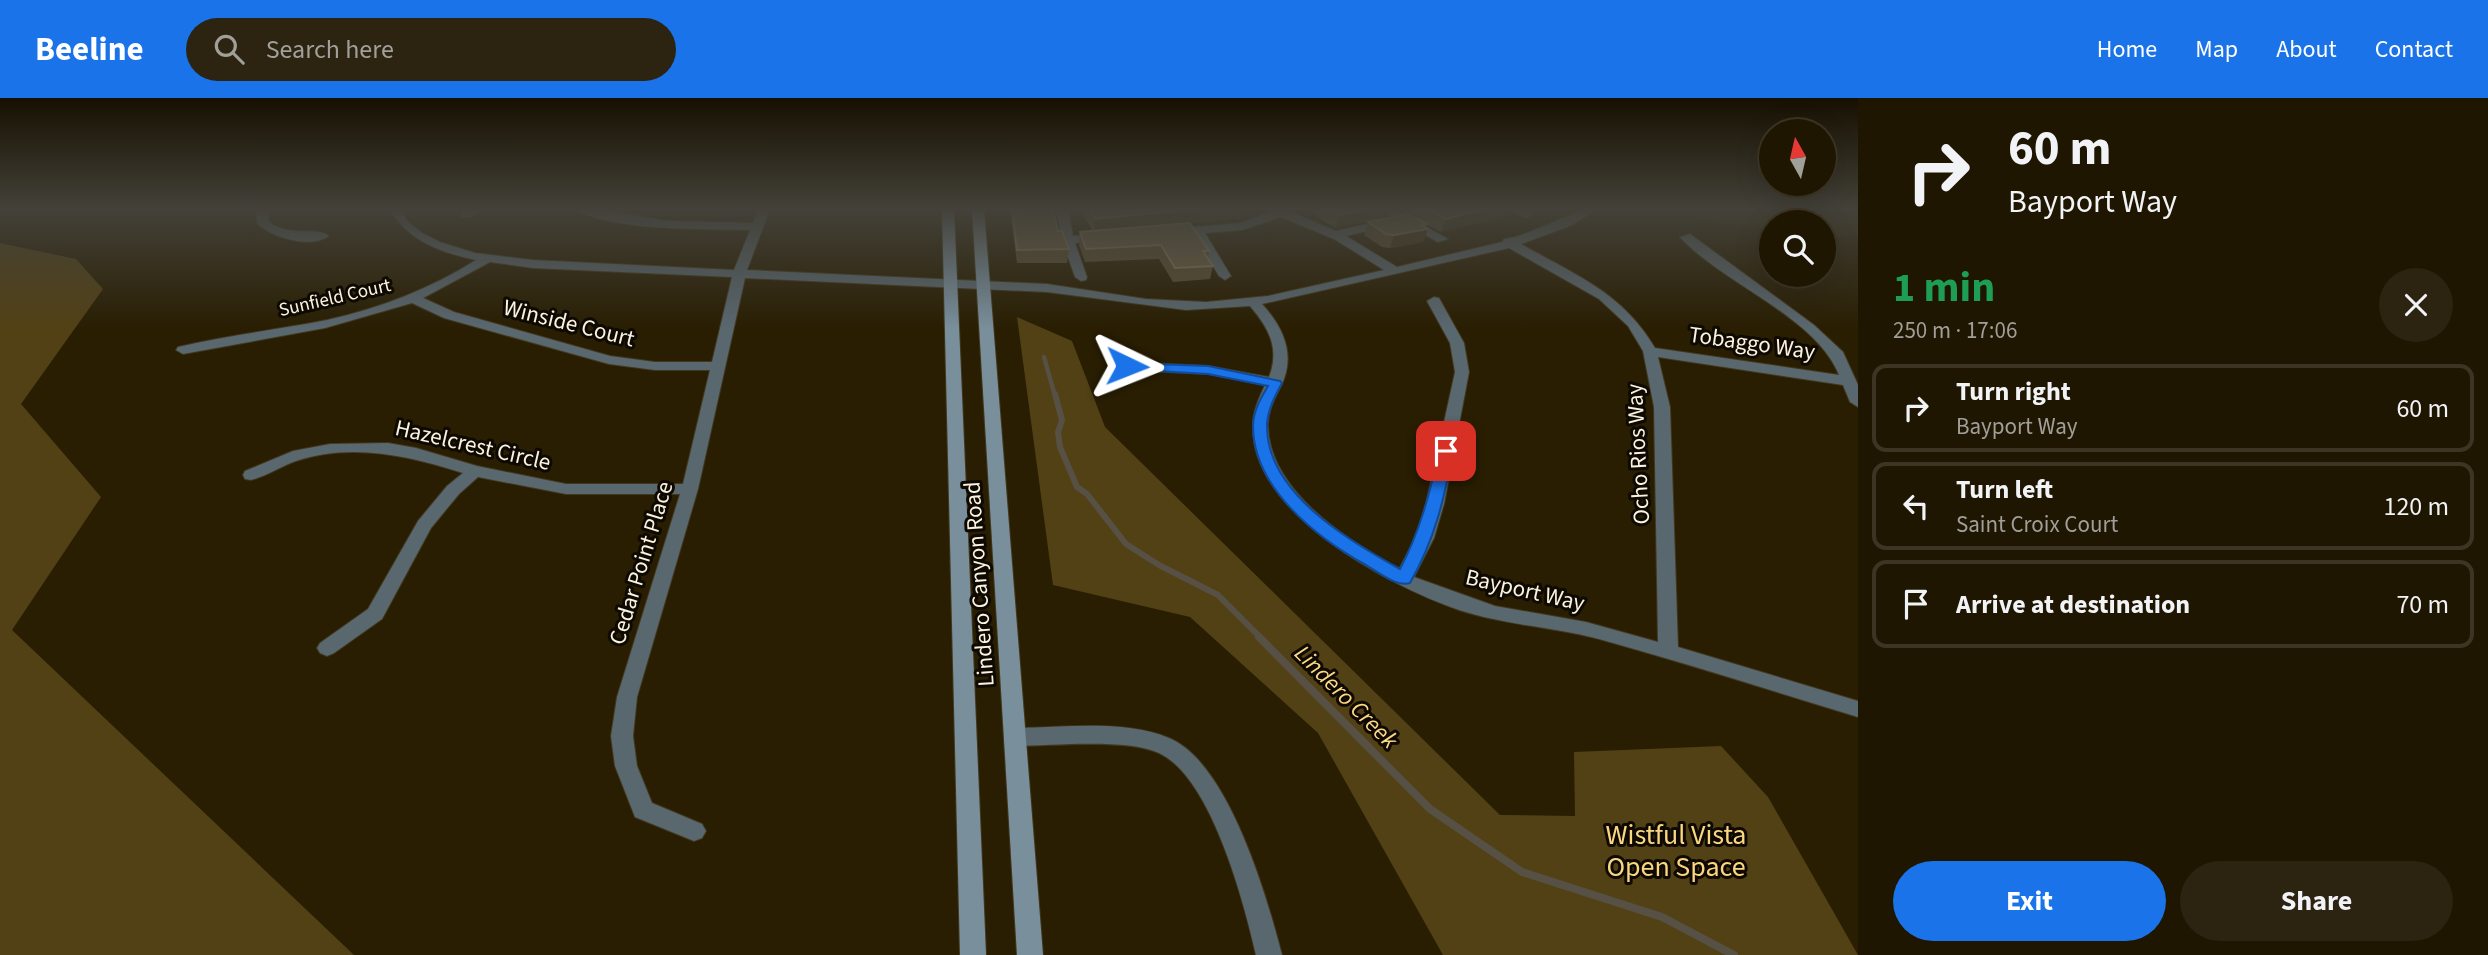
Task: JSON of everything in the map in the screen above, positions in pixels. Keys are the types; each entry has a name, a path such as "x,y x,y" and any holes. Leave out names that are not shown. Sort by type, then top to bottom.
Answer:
{"main road":[{"name":"Lindero Canyon Road","path":"950,249 973,955"},
{"name":"Lindero Canyon Road","path":"980,249 1030,955"}],"street":[{"path":"449,249 487,259 533,264 1048,288 1166,306 1209,306 1252,301 1484,249"},
{"name":"Cedar Point Place","path":"694,831 643,810 626,766 622,736 627,697 690,489 739,274 749,249"},
{"path":"1071,249 1081,277"},
{"path":"1209,249 1225,276"},
{"path":"1358,249 1394,271"},
{"name":"Ocho Rios Way","path":"1519,249 1604,296 1634,324 1650,351 1662,407 1668,652"},
{"path":"1702,249 1809,328 1838,355 1858,402"},
{"name":"Sunfield Court","path":"183,351 222,340 325,324 414,299 457,279 487,259"},
{"name":"Winside Court","path":"414,299 449,315 609,360 655,366 718,366"},
{"name":"Bayport Way","path":"1252,301 1271,322 1280,341 1282,362 1276,383 1264,405 1260,425 1264,452 1276,477 1296,504 1357,553 1404,579 1494,613 1595,631 1858,709"},
{"path":"1404,579 1425,538 1435,504 1462,372 1457,343 1434,301"},
{"name":"Tobaggo Way","path":"1650,351 1847,381"},
{"path":"1127,366 1208,370 1276,383"},
{"name":"Hazelcrest Circle","path":"251,475 293,456 361,447 410,451 475,471 566,488 690,489"},
{"path":"327,648 375,614 424,525 453,490 475,471"},
{"path":"1015,737 1142,740 1167,746 1190,765 1217,806 1239,855 1269,955"}],"green space":[{"path":"0,249 28,249 76,259 103,289 21,404 101,497 12,630 354,955 0,955"},
{"name":"Wistful Vista Open Space","path":"1017,317 1072,341 1105,427 1500,815 1575,816 1574,752 1721,746 1768,797 1858,955 1443,955 1318,733 1190,617 1053,585"}],"building":[{"path":"1163,249 1208,249 1209,251 1203,251 1213,266 1175,268"}],"waterway":[{"name":"Lindero Creek","path":"1044,357 1055,396"},
{"name":"Lindero Creek","path":"1055,394 1062,420 1058,432 1060,447 1077,487 1087,494 1126,544 1159,565 1218,595 1261,638"},
{"name":"Lindero Creek","path":"1259,637 1430,809 1522,872 1662,917 1734,955"}],"route":[{"path":"1127,366 1208,370 1276,383 1264,405 1260,425 1264,452 1276,477 1296,504 1323,528 1357,553 1404,579 1425,538 1446,451"}]}
